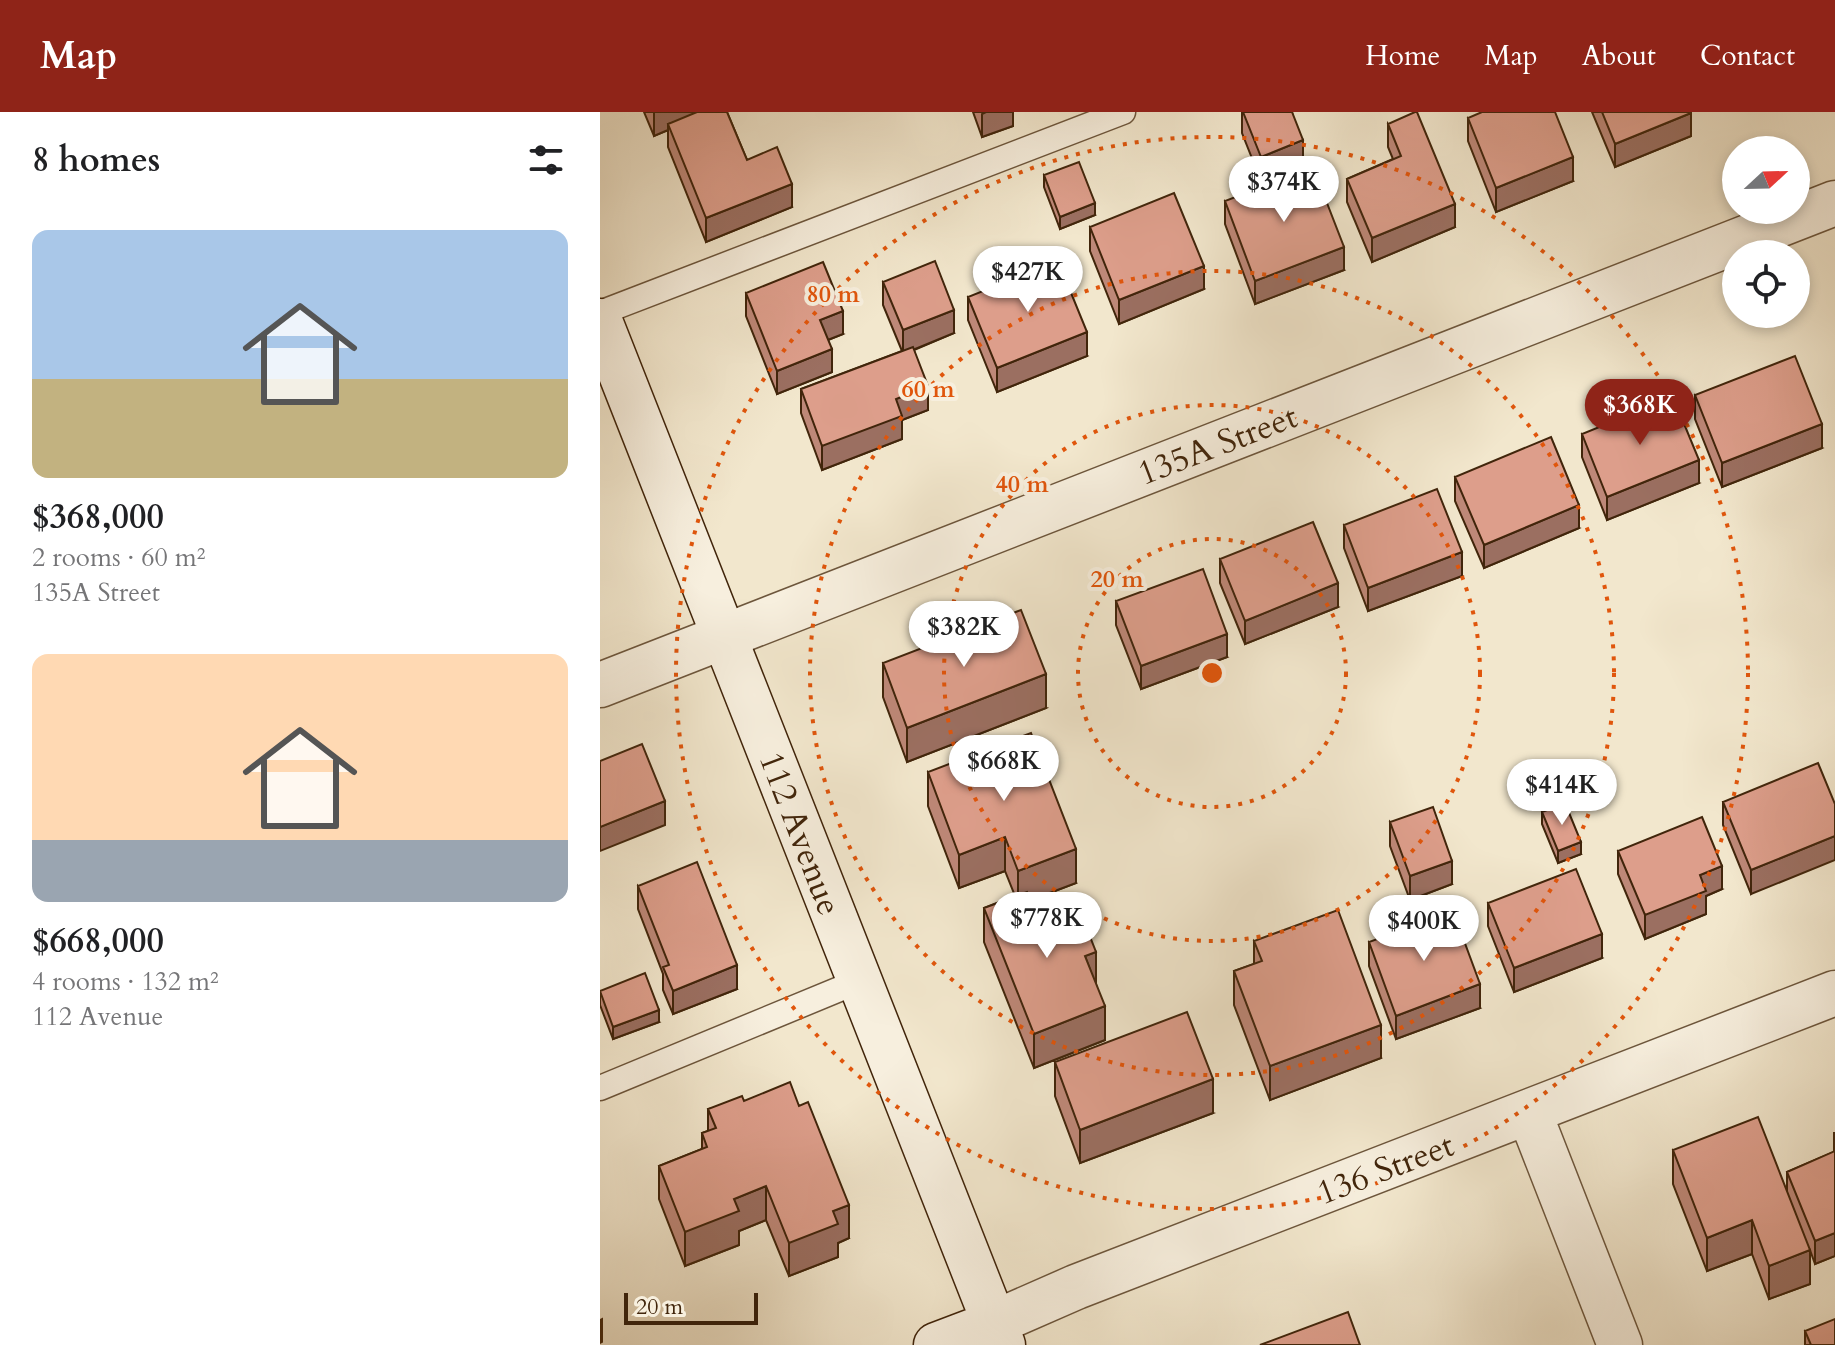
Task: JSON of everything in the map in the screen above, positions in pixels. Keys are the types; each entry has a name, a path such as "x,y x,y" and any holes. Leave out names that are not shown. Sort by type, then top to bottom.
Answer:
{"street":[{"name":"135A Street","path":"600,685 1835,203"},
{"name":"112 Avenue","path":"600,321 998,1334"},
{"name":"136 Street","path":"936,1345 998,1334 1076,1287 1835,993"},
{"path":"1529,1112 1620,1345"}],"lane":[{"path":"600,313 1123,112"},
{"path":"600,1088 859,981"}],"building":[{"path":"697,112 727,112 747,160 777,147 792,184 706,218 668,124"},
{"path":"1243,112 1292,112 1303,140 1261,157"},
{"path":"1415,112 1455,204 1372,238 1347,179 1401,156 1388,124"},
{"path":"1482,112 1555,112 1573,157 1496,188 1468,118"},
{"path":"1602,112 1691,112 1691,113 1615,144"},
{"path":"1079,162 1095,203 1060,217 1044,175"},
{"path":"1313,167 1344,247 1255,281 1225,201"},
{"path":"1174,193 1204,266 1119,300 1090,227"},
{"path":"935,261 954,310 903,330 883,282"},
{"path":"1058,261 1087,332 997,368 968,297"},
{"path":"823,262 843,311 820,320 832,349 777,371 746,293"},
{"path":"913,347 928,386 896,399 902,416 822,446 801,389"},
{"path":"1795,356 1822,424 1722,463 1695,395"},
{"path":"1673,397 1699,460 1607,497 1582,434"},
{"path":"1551,437 1579,505 1484,545 1455,477"},
{"path":"1437,489 1462,552 1368,588 1344,525"},
{"path":"1313,522 1338,583 1245,621 1220,559"},
{"path":"1203,569 1227,634 1141,666 1116,601"},
{"path":"1021,610 1046,674 907,728 883,663"},
{"path":"1031,733 1076,849 1018,871 1005,837 959,855 928,772"},
{"path":"642,744 665,801 600,827 600,761"},
{"path":"1818,763 1835,804 1835,836 1751,870 1723,802"},
{"path":"1565,803 1581,842 1558,851 1542,812"},
{"path":"1433,807 1452,861 1410,876 1390,822"},
{"path":"1702,817 1722,866 1700,875 1706,891 1645,915 1618,851"},
{"path":"697,862 737,965 673,991 663,967 669,965 638,886"},
{"path":"1576,869 1602,934 1514,968 1488,903"},
{"path":"1027,892 1037,916 1076,901 1096,952 1085,956 1105,1006 1034,1034 984,908"},
{"path":"1338,910 1381,1025 1270,1066 1234,971 1262,961 1254,941"},
{"path":"1453,911 1480,984 1396,1016 1369,942"},
{"path":"645,973 659,1010 613,1027 600,991"},
{"path":"1187,1012 1213,1079 1080,1130 1055,1062"},
{"path":"790,1082 799,1106 808,1102 849,1205 833,1211 838,1224 789,1243 766,1186 734,1199 739,1211 685,1232 659,1166 707,1147 702,1133 716,1128 708,1109 742,1096 744,1101"},
{"path":"1758,1117 1810,1250 1769,1266 1752,1220 1707,1238 1673,1150"},
{"path":"1835,1151 1835,1233 1815,1241 1787,1172"},
{"path":"1348,1312 1360,1345 1260,1345"},
{"path":"1835,1319 1835,1345 1811,1345 1805,1331"}]}
